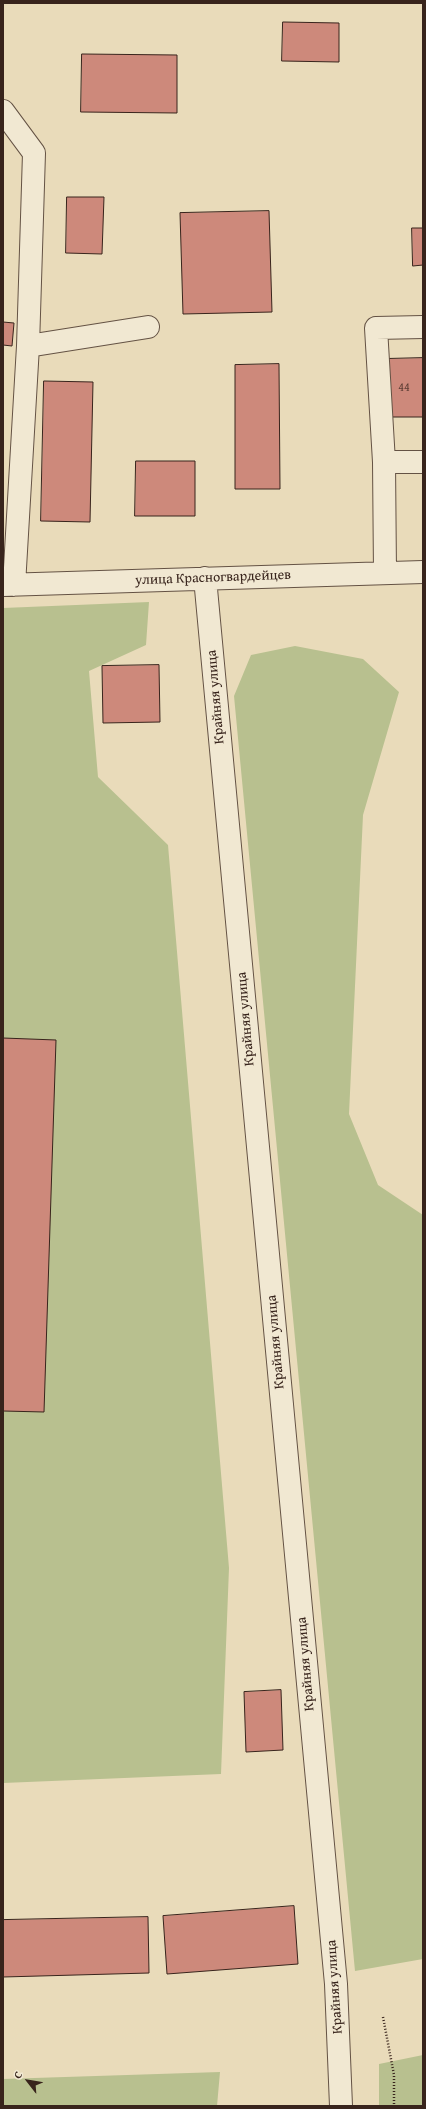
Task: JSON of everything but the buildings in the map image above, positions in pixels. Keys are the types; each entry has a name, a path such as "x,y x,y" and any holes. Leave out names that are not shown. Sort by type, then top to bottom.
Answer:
{"street":[{"path":"3,111 34,153 28,346 9,585"},
{"path":"28,346 148,327"},
{"path":"385,573 384,462 376,328 423,327"},
{"path":"384,462 423,462"},
{"name":"улица Красногвардейцев","path":"9,585 423,572"},
{"name":"Крайняя улица","path":"205,578 335,1976 341,2106"}],"path":[{"path":"383,2017 394,2075 394,2106"}],"green space":[{"path":"149,602 146,645 89,671 98,777 168,845 229,1568 221,1774 3,1783 3,608"},
{"path":"295,646 363,659 399,692 363,815 349,1114 378,1185 423,1215 423,1959 355,1971 234,696 251,655"},
{"path":"423,2055 423,2106 379,2106 379,2064"},
{"path":"220,2072 217,2106 3,2106 3,2079"}]}
